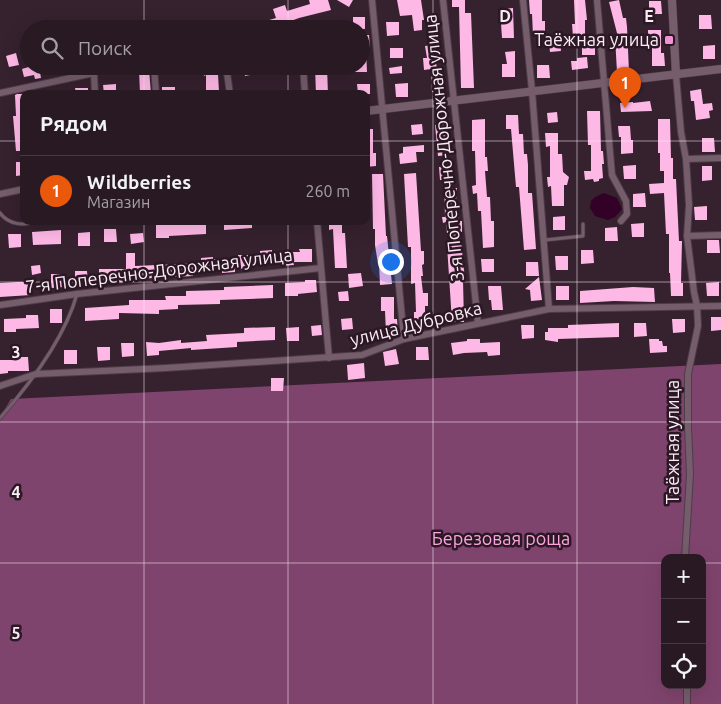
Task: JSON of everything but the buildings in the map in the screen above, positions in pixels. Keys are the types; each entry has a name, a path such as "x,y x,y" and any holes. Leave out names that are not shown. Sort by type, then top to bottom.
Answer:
{"street":[{"path":"372,0 404,339"},
{"name":"3-я Поперечно-Дорожная улица","path":"443,0 478,323"},
{"path":"522,0 532,91 549,309"},
{"path":"596,0 612,175 626,201 627,214 621,221"},
{"name":"Таёжная улица","path":"672,0 676,75 681,132 686,159 689,205 687,236 698,326 688,374 690,493 685,554"},
{"path":"370,110 721,70"},
{"path":"29,90 86,75"},
{"path":"94,75 95,90"},
{"path":"155,75 156,90"},
{"path":"227,75 229,90"},
{"path":"304,75 305,90"},
{"path":"0,93 20,91"},
{"path":"686,159 721,158"},
{"path":"0,194 20,190"},
{"path":"317,225 330,358"},
{"path":"687,236 721,235"},
{"name":"7-я Поперечно-Дорожная улица","path":"0,305 77,294 321,268"},
{"name":"улица Дубровка","path":"0,386 36,374 362,355 404,339 549,309 721,306"},
{"path":"686,689 687,704"}],"lane":[{"path":"0,213 9,221 20,224"},
{"path":"544,240 583,236 583,224"},
{"path":"0,418 36,374 72,313 77,294"}],"green space":[{"name":"Березовая роща","path":"721,364 721,704 0,704 0,417 11,399"}],"shaded area":[{"path":"604,193 617,198 622,209 615,217 608,220 595,216 590,208 591,201"}],"place":[{"name":"Таёжная улица","path":"669,40"},
{"name":"Wildberries","path":"625,108"}]}
